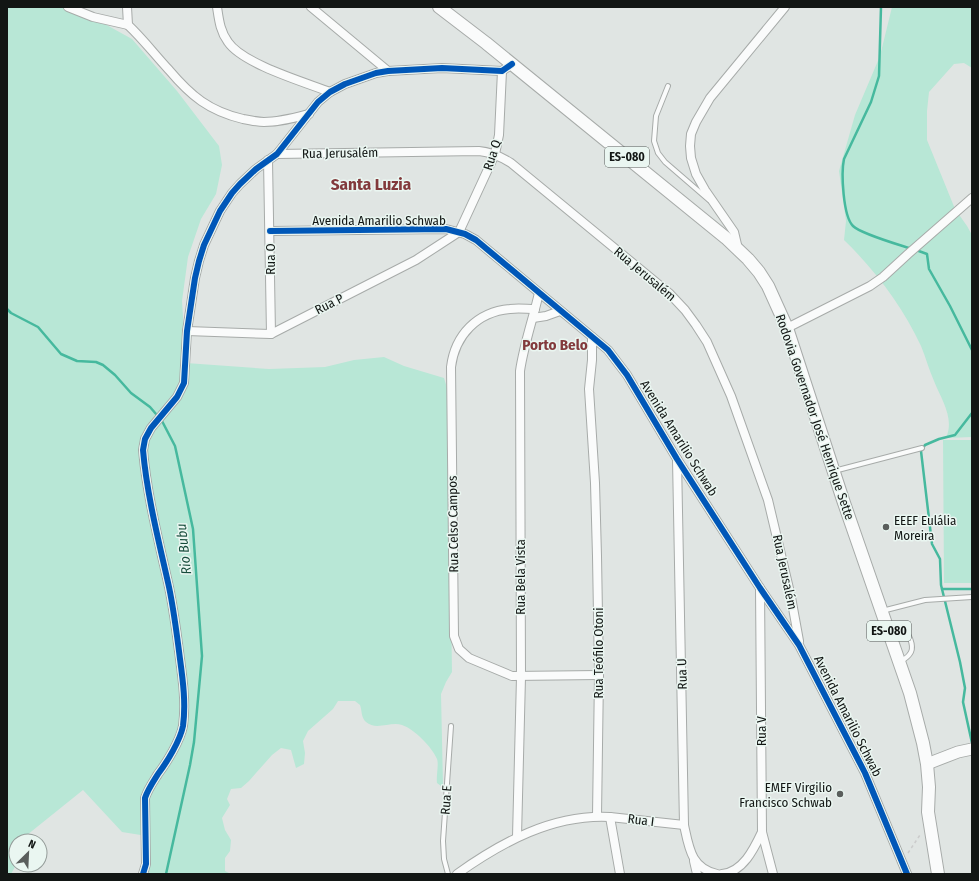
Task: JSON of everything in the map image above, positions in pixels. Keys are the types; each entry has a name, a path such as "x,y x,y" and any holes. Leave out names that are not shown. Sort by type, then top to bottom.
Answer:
{"main road":[{"name":"Rodovia Governador José Henrique Sette","path":"439,7 507,68 697,214 752,263 768,286 787,328 900,663 917,718 927,764 929,821 938,874"}],"street":[{"path":"68,7 93,17 128,25 138,34 186,89 206,105 218,112 262,122 280,121 309,114"},
{"path":"127,7 128,25"},
{"path":"217,7 220,28 236,51 258,64 330,92"},
{"path":"311,7 388,71"},
{"path":"738,250 734,232 696,174 691,158 690,146 694,128 701,111 719,85 785,7"},
{"path":"144,874 146,864 145,798 147,791 165,764 179,736 183,726 184,706 177,632 170,589 154,519 143,450 145,439 151,428 177,396 184,383 186,331 198,262 220,211 232,193 247,177 277,154 318,102 330,92 353,81 376,73 388,71 442,68 507,68"},
{"name":"Rua Q","path":"459,232 495,154 499,135 507,68"},
{"name":"Rua Jerusalém","path":"277,154 479,151 495,154 511,163 669,294 685,310 696,325 706,342 732,396 768,500 791,597 799,645"},
{"name":"Rua O","path":"268,160 271,334"},
{"path":"787,328 870,286 892,270 972,198"},
{"name":"Avenida Amarilio Schwab","path":"270,231 446,229 459,232 476,240 608,350 627,375 677,459 760,588 799,645 865,773 907,874"},
{"name":"Rua P","path":"186,331 271,334 416,260 459,232"},
{"name":"Rua Bela Vista","path":"517,837 520,677 520,371 524,346 539,293"},
{"name":"Rua Celso Campos","path":"535,309 505,310 481,318 469,327 460,338 454,352 451,367 454,636 459,649 469,658 512,676 599,675"},
{"path":"533,318 546,316 560,311"},
{"name":"Rua Teófilo Otoni","path":"592,337 592,360 589,389 595,483 599,675 598,816"},
{"name":"Rua U","path":"677,459 684,825 687,841 697,874"},
{"name":"Rua V","path":"760,588 762,832 773,874"},
{"path":"927,764 958,752 972,749"},
{"path":"457,874 481,857 517,837 538,829 572,820 598,816"},
{"name":"Rua I","path":"598,816 684,825"},
{"path":"610,817 620,874"},
{"path":"722,874 735,870 741,865 752,850 762,832"},
{"path":"694,861 704,869 717,874"}],"lane":[{"path":"668,86 656,116 654,141 658,153 665,162 717,207"},
{"path":"834,471 922,448"},
{"path":"882,611 925,600 972,597"},
{"path":"888,628 904,630 910,640 912,651 900,663"},
{"name":"Rua E","path":"448,874 444,859 443,841 451,726"}],"path":[{"path":"902,862 929,821"}],"green space":[{"path":"7,7 74,7 132,39 177,91 219,146 222,165 216,194 201,219 188,257 182,301 186,363 269,369 325,367 354,360 384,357 404,366 444,378 448,391 452,672 441,694 443,785 441,786 437,783 438,764 435,754 417,734 407,727 398,724 379,726 370,725 364,720 360,705 355,701 338,701 333,709 308,731 303,741 305,753 304,764 296,768 291,750 281,748 272,755 241,788 231,789 227,799 230,805 222,818 225,830 231,840 230,851 225,858 225,871 231,874 147,874 147,836 122,832 83,790 29,833 8,833 8,873 12,873 7,874"},
{"path":"892,7 972,7 972,68 964,63 954,64 929,92 927,111 927,140 955,209 972,235 972,437 946,438 949,423 946,409 914,331 897,303 877,276 844,240 846,221 839,171 855,115 880,56"},
{"path":"943,440 972,440 972,583 944,583"}],"waterway":[{"path":"881,7 879,76 871,102 844,159 843,174 845,204 850,221 857,229 872,236 912,249"},
{"path":"916,250 927,254 929,269 972,350"},
{"name":"Rio Bubu","path":"7,309 11,313 38,327 61,354 77,361 96,362 103,365 115,375 131,393 150,407 162,421 175,446 193,529 202,656 194,742 166,874"},
{"path":"972,413 955,435 939,439 925,445 921,451 932,544 940,559 941,585 960,662 965,688 963,702 972,743"},
{"path":"942,589 972,589"}],"cycle path":[{"path":"143,874 146,864 145,798 176,745 183,726 184,709 184,692 174,614 150,502 143,450 145,439 151,428 177,397 184,383 187,331 195,278 204,245 220,211 232,193 256,169 277,154 318,102 330,92 345,84 376,73 388,71 442,68 502,71 512,64"},
{"path":"270,231 446,229 465,234 476,240 608,350 627,375 677,459 760,588 799,645 865,773 907,874"}],"place":[{"name":"EEEF Eulália Moreira","path":"886,527"},
{"name":"EMEF Virgilio Francisco Schwab","path":"840,794"}],"district":[{"name":"Santa Luzia","path":"371,184"},
{"name":"Porto Belo","path":"555,345"}]}
